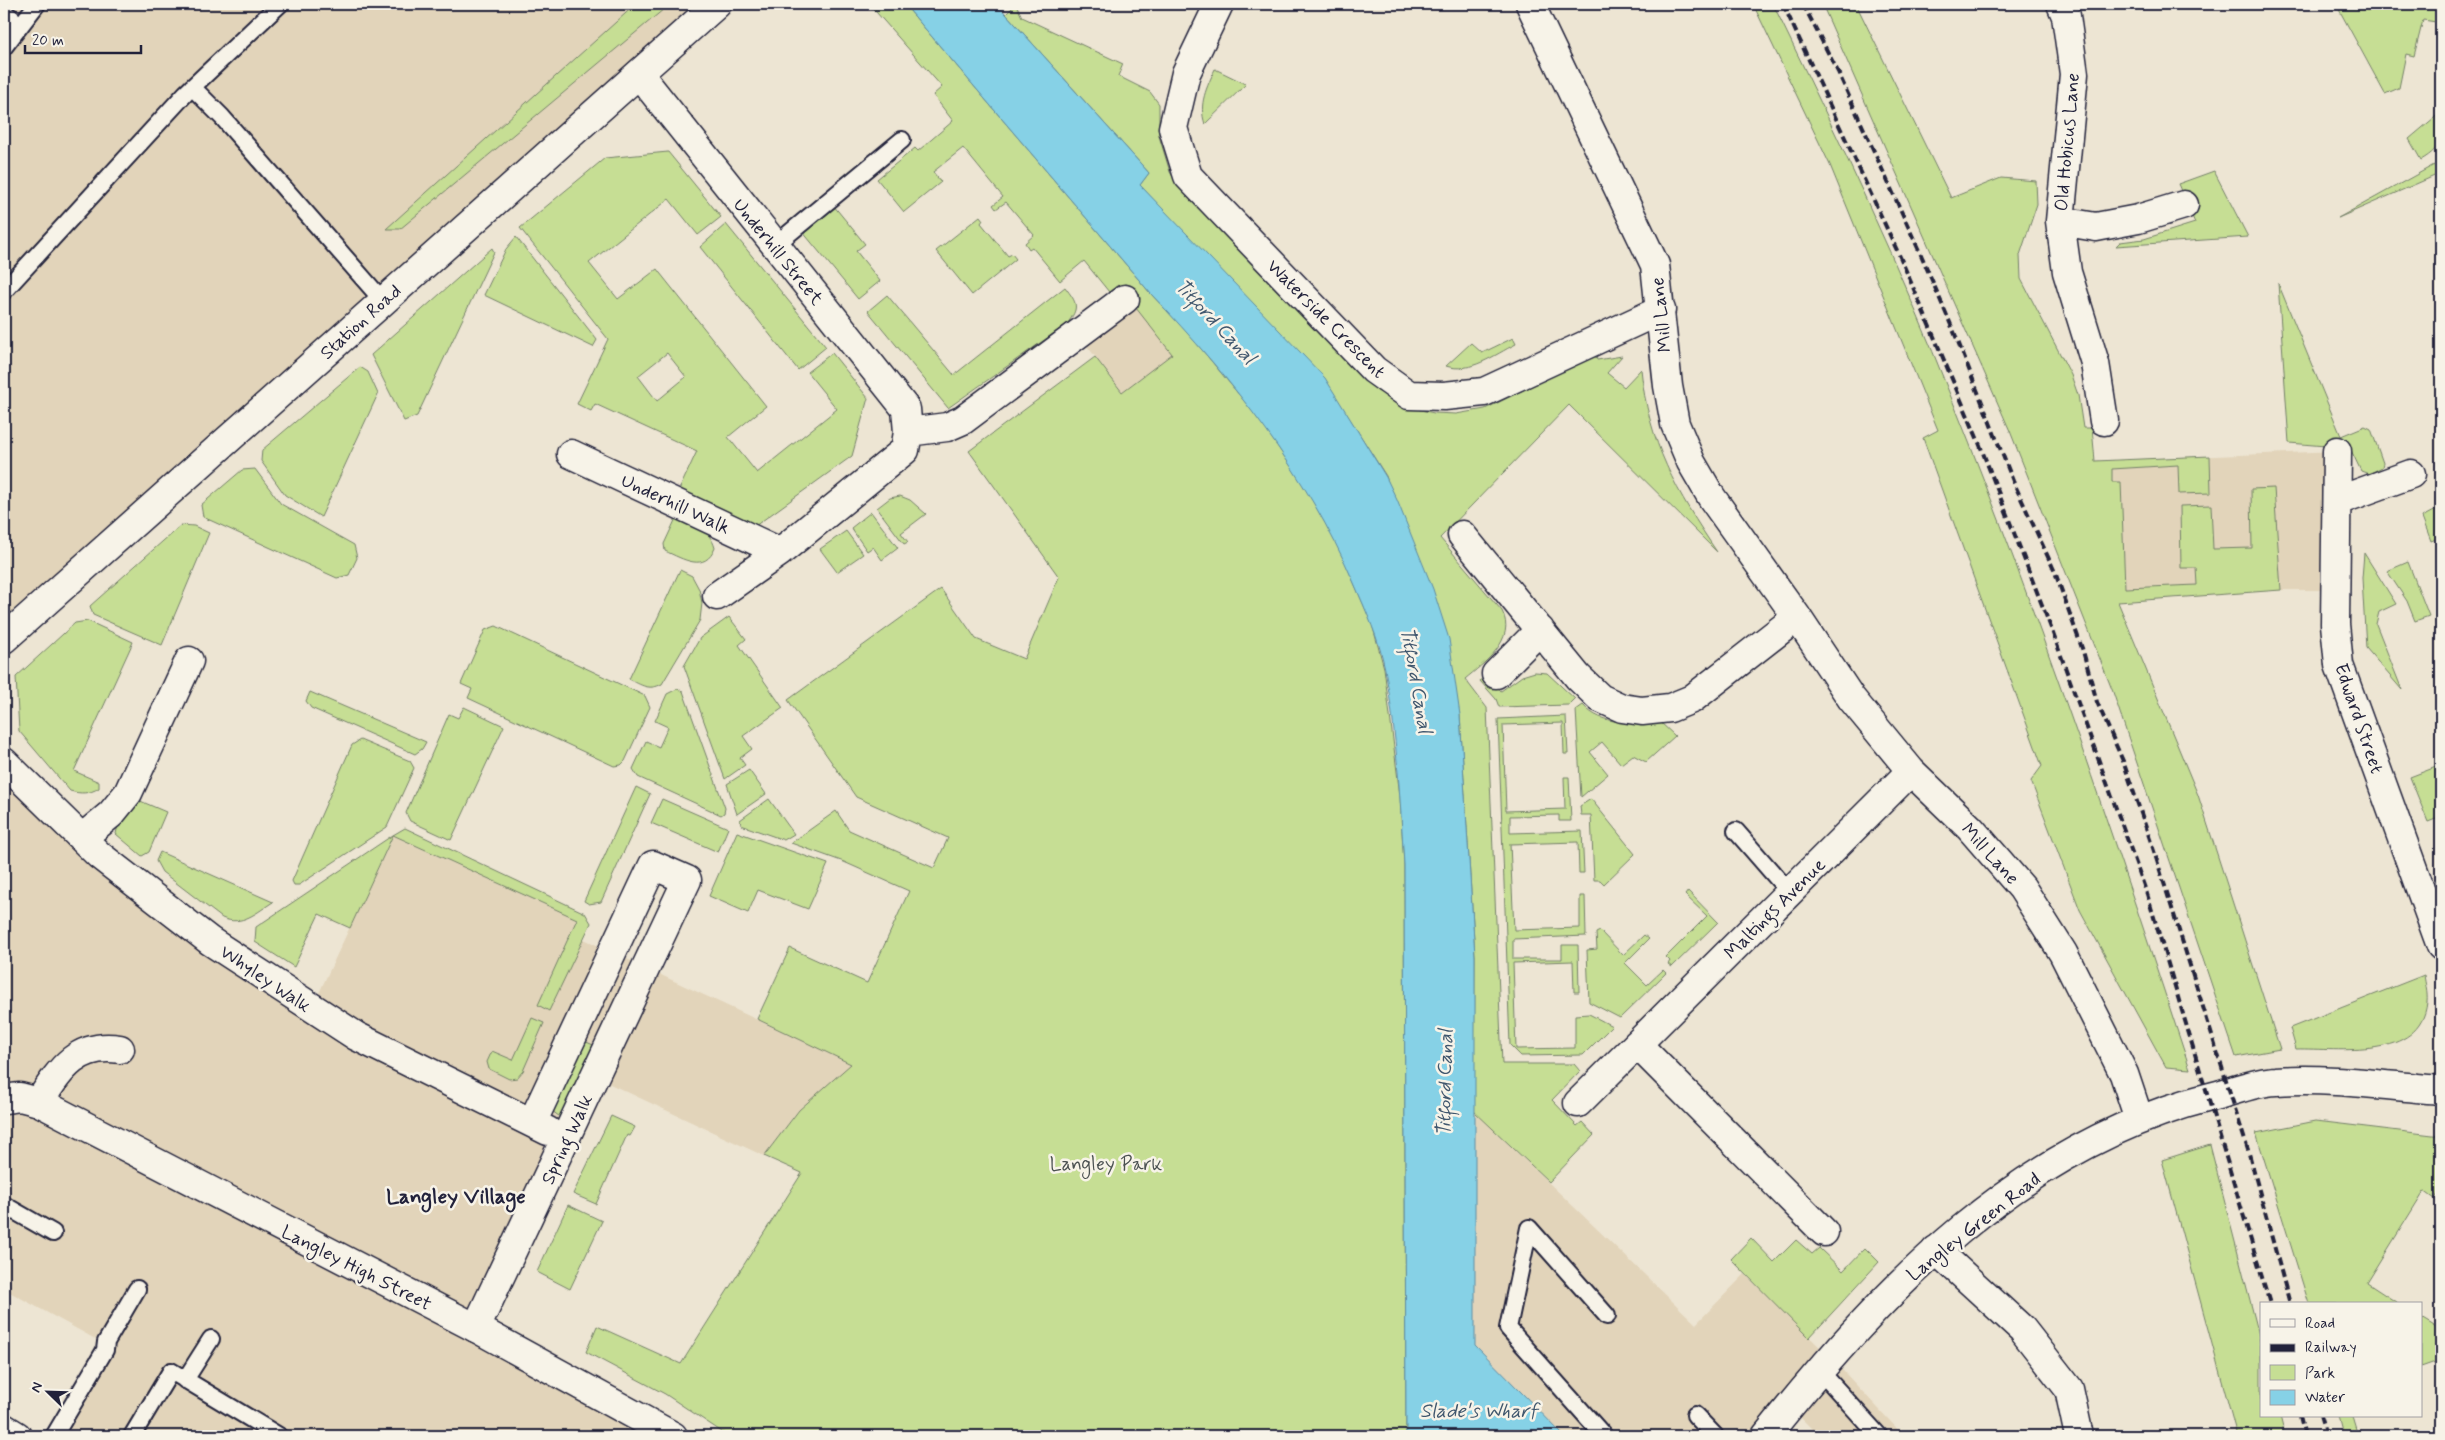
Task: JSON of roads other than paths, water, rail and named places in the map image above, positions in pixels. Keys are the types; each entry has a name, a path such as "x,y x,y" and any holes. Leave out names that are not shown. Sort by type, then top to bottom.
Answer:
{"street":[{"name":"Station Road","path":"4,639 717,4"},
{"name":"Waterside Crescent","path":"1219,4 1186,73 1173,128 1188,176 1374,370 1409,395 1444,396 1484,392 1661,310"},
{"name":"Mill Lane","path":"1530,4 1655,265 1668,386 1675,424 1691,462 1712,498 1797,617 1851,698 1911,771 1970,828 2022,888 2072,970 2124,1074 2139,1119"},
{"name":"Old Hobicus Lane","path":"2061,4 2066,16 2074,74 2060,221 2067,272 2095,362 2104,420"},
{"name":"Underhill Street","path":"638,74 906,409 908,432 905,450 780,552 717,596"},
{"name":"Old Hobicus Lane","path":"2060,221 2096,227 2138,219 2184,205"},
{"path":"908,432 947,427 963,420 1125,299"},
{"name":"Edward Street","path":"2337,451 2335,624 2339,665 2441,946"},
{"name":"Underhill Walk","path":"571,454 780,552"},
{"path":"2337,501 2411,474"},
{"path":"1462,536 1578,677 1600,698 1622,708 1642,711 1670,708 1692,698 1797,617"},
{"path":"1496,674 1540,630"},
{"path":"82,838 111,814 128,793 189,661"},
{"name":"Whyley Walk","path":"4,762 99,855 210,941 356,1036 446,1083 565,1139"},
{"name":"Maltings Avenue","path":"1578,1103 1911,771"},
{"name":"Spring Walk","path":"476,1328 688,880 653,864 532,1123"},
{"path":"595,987 630,1003"},
{"path":"1637,1044 1824,1232"},
{"path":"39,1102 60,1071 76,1058 89,1050 103,1046 120,1049"},
{"name":"Langley Green Road","path":"1766,1436 1820,1371 1896,1286 1936,1250 2013,1189 2084,1145 2139,1119 2198,1100 2275,1081 2327,1081 2441,1090"},
{"name":"Langley High Street","path":"4,1100 20,1097 39,1102 476,1328 673,1436"},
{"path":"1936,1250 2022,1329 2069,1389 2079,1436"},
{"path":"4,1428 17,1436"}],"lane":[{"path":"4,47 37,4"},
{"path":"4,291 192,87 280,4"},
{"path":"4,12 20,25"},
{"path":"192,87 222,116 383,301"},
{"path":"775,245 902,140"},
{"path":"1736,831 1790,893"},
{"path":"4,1205 53,1233"},
{"path":"1604,1436 1508,1328 1529,1228 1607,1316"},
{"path":"54,1436 105,1350 106,1342 137,1289"},
{"path":"185,1380 211,1339"},
{"path":"132,1436 171,1371 279,1436"},
{"path":"1820,1371 1879,1436"},
{"path":"1696,1415 1714,1436"}],"water":[{"path":"904,4 997,4 1149,173 1140,185 1325,378 1386,477 1397,500 1433,589 1449,639 1460,715 1475,956 1475,1345 1564,1436 1406,1436 1404,865 1395,742 1385,669 1376,636 1354,583 1314,504 1291,466 1239,394 1151,294"}],"railway":[{"path":"1783,4 1901,259 1978,440 2051,628 2147,894 2269,1302"},
{"path":"1803,4 1838,72 1922,257 1957,339 2013,481 2055,572 2083,651 2097,702 2123,761 2153,848 2248,1150 2289,1302"},
{"path":"2300,1418 2305,1436"},
{"path":"2321,1418 2326,1436"}],"district":[{"name":"Langley Village","path":"456,1196"}],"water label":[{"name":"Titford Canal","path":"1216,321"},
{"name":"Titford Canal","path":"1417,680"},
{"name":"Titford Canal","path":"1444,1083"},
{"name":"Slade's Wharf","path":"1479,1410"}],"park label":[{"name":"Langley Park","path":"1106,1163"}]}
